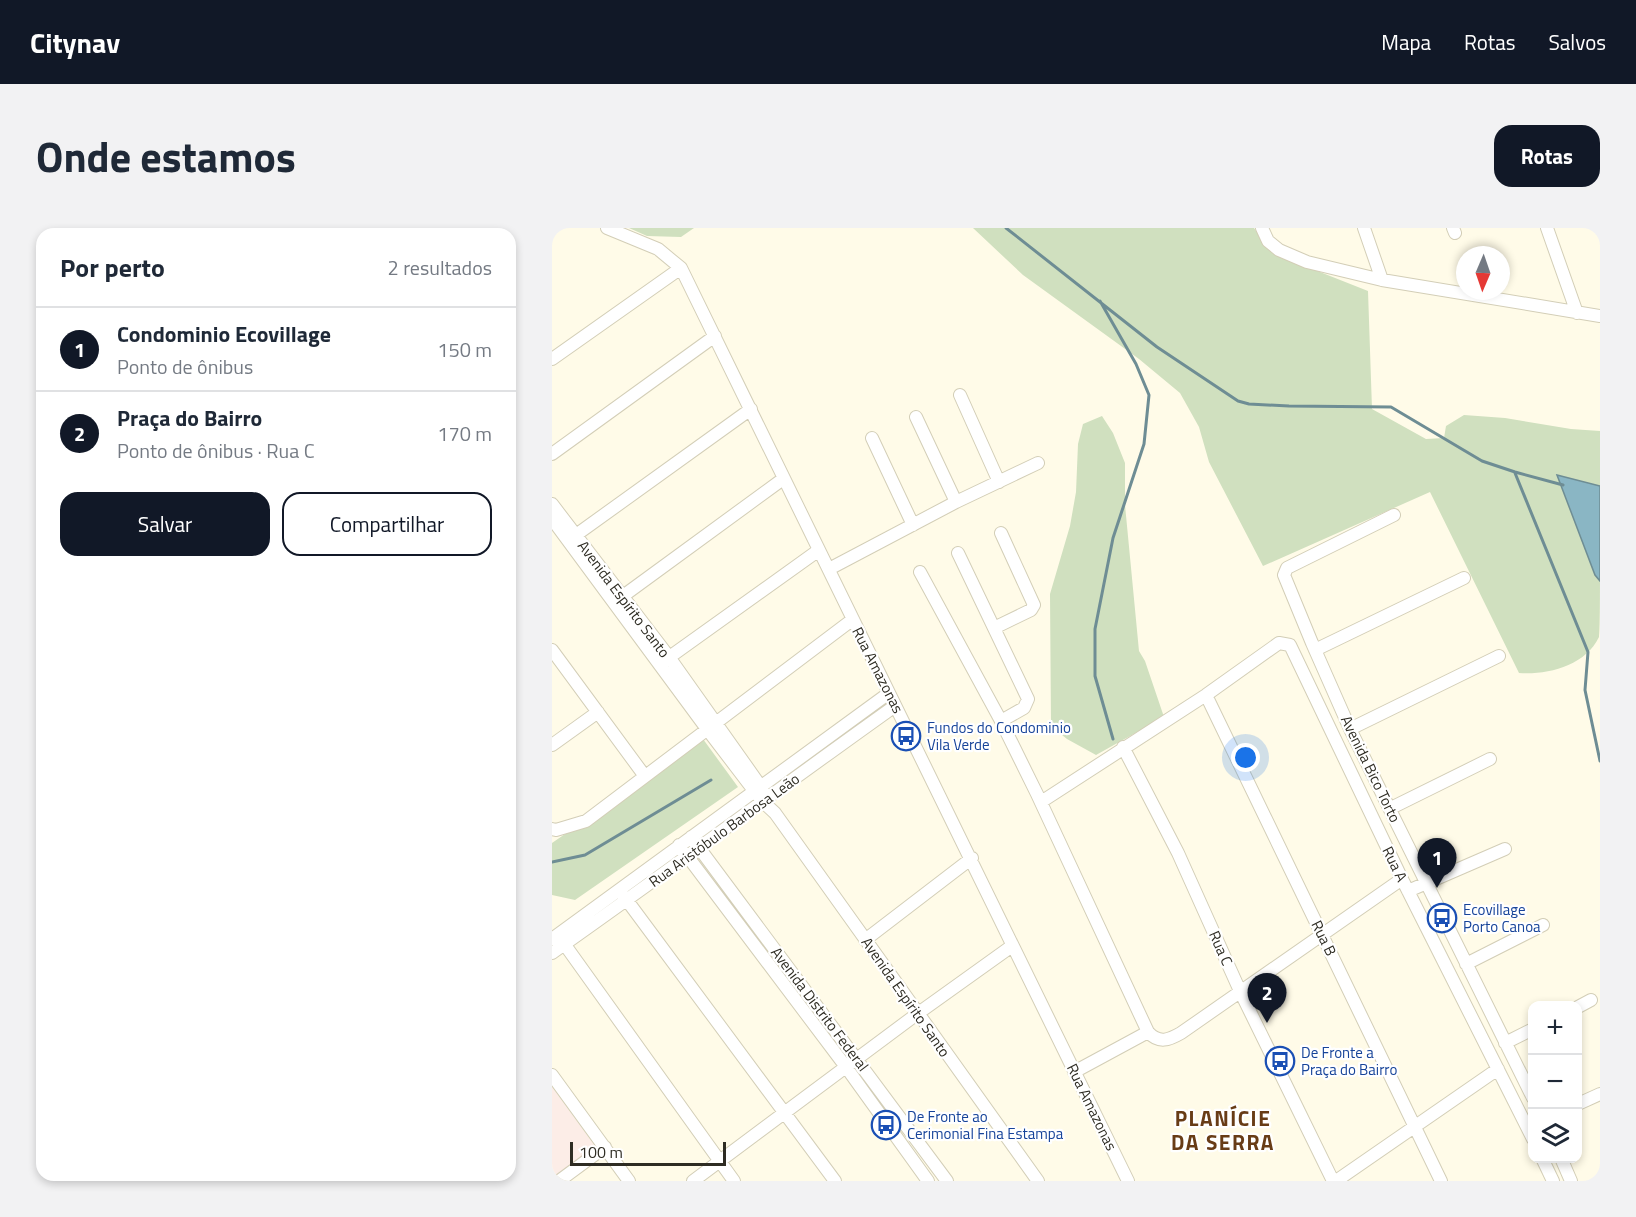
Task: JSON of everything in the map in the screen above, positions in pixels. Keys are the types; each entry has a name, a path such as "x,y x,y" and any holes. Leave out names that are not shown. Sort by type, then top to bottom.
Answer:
{"street":[{"name":"Rua Amazonas","path":"607,228 658,249 681,268 852,620 972,858 1012,946 1128,1181"},
{"path":"1262,228 1268,241 1289,255 1307,262 1382,280 1600,316"},
{"path":"1364,228 1382,280"},
{"path":"1547,228 1578,313"},
{"path":"552,359 681,268"},
{"path":"552,454 715,336"},
{"path":"960,395 999,482"},
{"path":"572,538 751,409"},
{"path":"916,417 956,502"},
{"path":"872,438 913,525"},
{"path":"829,569 956,502 1038,463"},
{"path":"622,596 783,479"},
{"name":"Avenida Espírito Santo","path":"552,504 572,538 761,793 1038,1181"},
{"name":"Avenida Bico Torto","path":"1394,515 1290,567 1285,570 1284,575 1350,729 1528,1088"},
{"name":"Avenida Espírito Santo","path":"552,519 572,538 622,596 664,660"},
{"path":"994,628 1031,610 1034,605 1000,533"},
{"path":"664,660 819,550"},
{"path":"958,553 1028,699 1024,708 1001,721"},
{"path":"920,572 1001,721 1148,1032 1160,1040 1170,1039 1402,879"},
{"path":"1041,802 1206,694 1279,643 1288,643 1294,651 1313,647 1464,578"},
{"path":"552,829 556,830 586,821 852,620"},
{"path":"552,650 644,775"},
{"name":"Rua A","path":"1294,651 1402,879 1528,1130"},
{"path":"1350,729 1499,656"},
{"path":"734,1181 558,940 679,845 761,793 889,693"},
{"name":"Rua B","path":"1206,694 1442,1181"},
{"name":"Rua Aristóbulo Barbosa Leão","path":"552,953 558,940 628,900 700,849 761,793 895,706"},
{"path":"552,745 598,712"},
{"name":"Rua C","path":"1123,747 1178,853 1240,991 1334,1181"},
{"path":"1391,808 1490,759"},
{"name":"Avenida Distrito Federal","path":"691,837 947,1181"},
{"name":"Avenida Distrito Federal","path":"679,845 846,1067 928,1181"},
{"path":"1408,891 1505,849"},
{"path":"866,940 972,858"},
{"path":"619,890 835,1181"},
{"path":"1466,964 1543,925"},
{"path":"693,1181 1012,946"},
{"path":"1582,1005 1591,1000"},
{"path":"1505,1042 1528,1031"},
{"path":"1074,1072 1148,1032"},
{"path":"1334,1181 1498,1069"},
{"path":"552,1075 629,1181"},
{"path":"1582,1102 1600,1094"},
{"path":"560,1181 605,1147"},
{"path":"1544,1163 1553,1181"},
{"path":"1563,1163 1571,1181"}],"shaded area":[{"path":"552,1087 595,1146 552,1179"}],"green space":[{"path":"629,228 694,228 681,237 647,236"},
{"path":"973,228 1254,228 1272,253 1368,291 1372,409 1426,439 1444,438 1446,426 1464,415 1505,418 1571,429 1600,431 1600,486 1557,475 1595,575 1600,581 1599,637 1593,647 1585,655 1565,667 1542,672 1519,673 1430,492 1263,566 1209,462 1199,427 1180,393 1139,359 1023,275"},
{"path":"1102,416 1113,433 1125,463 1125,505 1139,651 1145,661 1164,717 1096,755 1067,739 1051,726 1050,594 1070,526 1076,492 1078,444 1083,424"},
{"path":"703,739 738,787 575,900 552,895 552,843"}],"water":[{"path":"1557,475 1600,486 1600,581 1595,575"}],"waterway":[{"path":"1006,228 1157,347 1238,401 1249,404 1289,406 1391,407 1482,461 1563,485"},
{"path":"1100,301 1136,364 1149,395 1144,444 1113,538 1095,629 1095,676 1113,739"},
{"path":"1515,473 1588,652 1585,690 1600,761"},
{"path":"552,862 585,855 711,780"}],"place":[{"name":"Fundos do Condominio Vila Verde","path":"906,736"},
{"name":"Condominio Ecovillage","path":"1437,888"},
{"name":"Ecovillage Porto Canoa","path":"1442,918"},
{"name":"Praça do Bairro","path":"1267,1023"},
{"name":"De Fronte a Praça do Bairro","path":"1280,1061"},
{"name":"De Fronte ao Cerimonial Fina Estampa","path":"886,1125"}],"district":[{"name":"PLANÍCIE DA SERRA","path":"1223,1130"}]}
